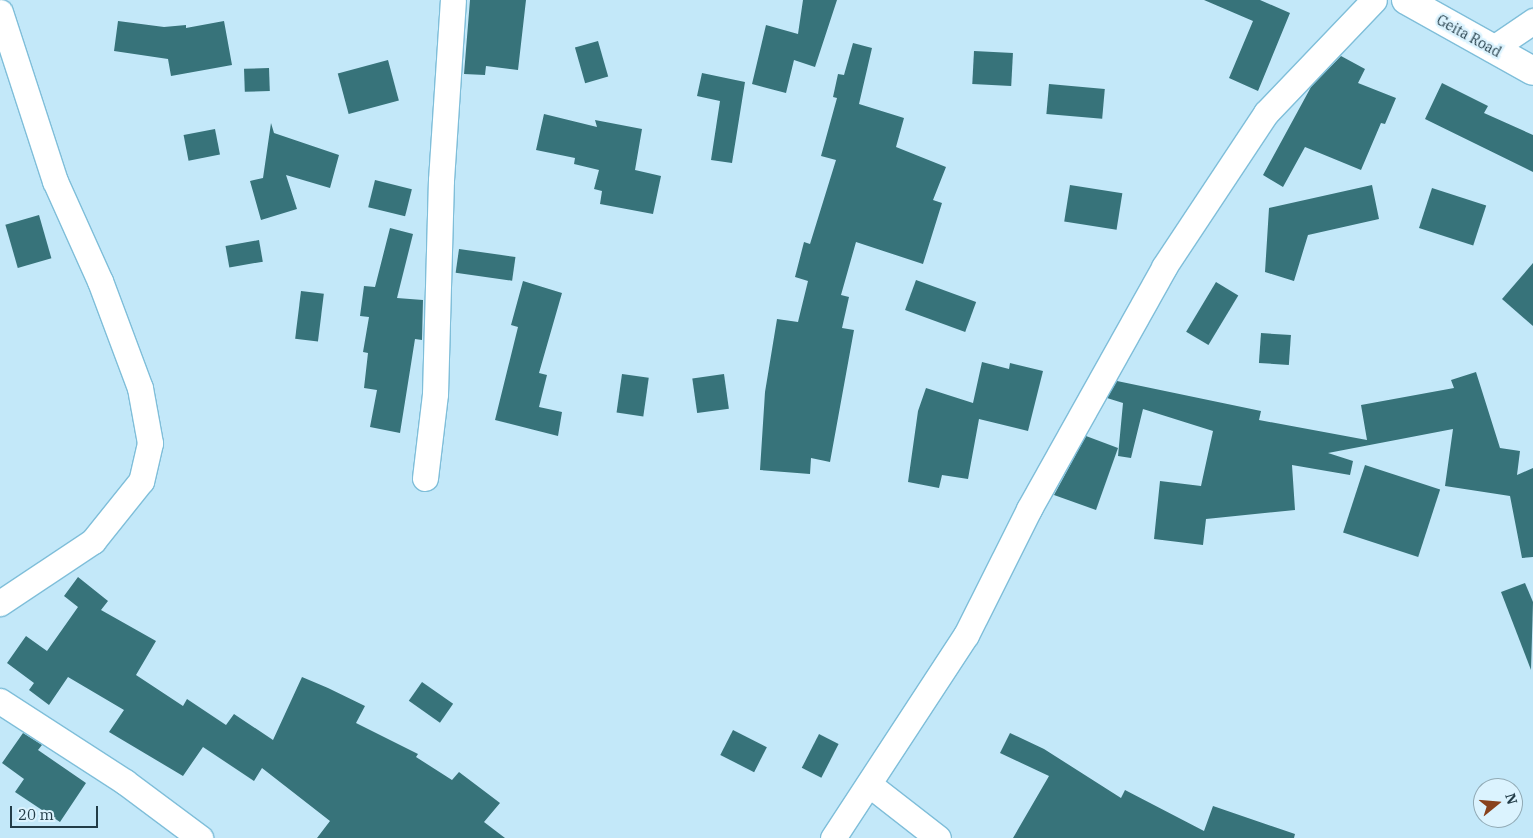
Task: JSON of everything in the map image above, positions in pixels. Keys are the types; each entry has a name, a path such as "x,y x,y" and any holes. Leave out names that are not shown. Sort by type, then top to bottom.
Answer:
{"highway":[{"name":"Geita Road","path":"1406,0 1533,71"}],"street":[{"path":"424,478 435,394 442,180 453,0"},
{"path":"834,838 966,635 1029,510 1164,267 1266,113 1374,0"},
{"path":"0,12 55,181 100,281 140,388 150,443 141,481 93,541 0,603"},
{"path":"1492,49 1533,21"},
{"path":"0,701 125,782 200,838"},
{"path":"870,785 938,838"}],"building":[{"path":"470,0 526,0 518,70 486,66 485,75 464,74"},
{"path":"803,0 837,0 815,67 794,60 786,93 752,84 766,25 798,34"},
{"path":"1204,0 1260,0 1290,13 1258,91 1229,78 1253,21"},
{"path":"118,21 164,27 186,25 186,28 224,21 232,65 171,76 168,59 114,51"},
{"path":"598,41 608,77 585,83 575,48"},
{"path":"853,43 872,48 859,104 904,118 896,147 946,167 933,200 942,203 923,264 856,242 841,295 849,297 842,328 854,330 830,462 811,458 810,474 760,470 765,392 777,319 798,322 808,281 795,277 804,242 810,244 836,160 821,156 837,98 833,97 838,74 844,75"},
{"path":"974,51 1013,53 1011,86 972,84"},
{"path":"1341,56 1365,69 1358,83 1396,98 1385,124 1381,123 1361,170 1305,147 1283,187 1263,175 1311,87"},
{"path":"388,60 399,101 349,114 338,73"},
{"path":"269,68 270,91 245,92 244,69"},
{"path":"702,73 745,82 732,163 711,160 720,101 697,96"},
{"path":"1442,83 1488,106 1484,113 1533,135 1533,172 1425,119"},
{"path":"1049,84 1105,89 1102,119 1046,114"},
{"path":"544,114 597,127 595,120 642,129 635,170 661,176 653,214 600,204 602,191 594,189 599,170 574,164 575,158 536,150"},
{"path":"271,123 274,133 339,155 330,188 286,175 297,209 261,220 250,181 263,178"},
{"path":"215,129 220,155 189,161 184,135"},
{"path":"375,180 412,189 405,216 368,207"},
{"path":"1070,185 1122,193 1117,230 1064,222"},
{"path":"1372,185 1379,219 1308,235 1294,281 1265,272 1269,208"},
{"path":"1432,188 1486,206 1473,246 1419,228"},
{"path":"39,215 51,258 18,268 5,225"},
{"path":"390,228 413,234 397,298 423,300 422,340 415,339 400,433 370,427 377,390 364,388 368,353 363,352 369,317 360,316 364,286 375,287"},
{"path":"259,240 263,262 229,268 226,246"},
{"path":"459,249 515,257 512,281 456,273"},
{"path":"1533,263 1533,326 1502,299"},
{"path":"916,280 976,302 965,332 905,310"},
{"path":"523,281 562,293 539,373 547,375 539,407 562,412 558,436 495,420 518,327 511,325"},
{"path":"1216,282 1238,295 1208,345 1186,332"},
{"path":"301,291 324,294 318,341 295,339"},
{"path":"1261,333 1291,335 1289,365 1259,363"},
{"path":"982,362 1009,369 1010,363 1043,371 1028,431 979,419 968,479 942,475 939,488 908,482 918,411 926,388 973,403"},
{"path":"1476,372 1500,448 1520,451 1517,475 1533,468 1533,557 1522,558 1510,496 1445,486 1453,429 1328,453 1353,461 1350,475 1292,465 1295,510 1206,519 1203,545 1154,539 1160,481 1201,486 1213,431 1143,409 1131,458 1118,456 1123,403 1107,398 1117,381 1261,411 1259,420 1367,440 1361,405 1454,388 1451,380"},
{"path":"622,374 649,378 643,416 617,413"},
{"path":"724,374 729,409 697,413 692,378"},
{"path":"1086,436 1118,448 1096,510 1054,495"},
{"path":"1365,465 1440,489 1418,557 1343,533"},
{"path":"78,577 108,601 101,610 156,641 136,675 183,706 187,699 226,725 234,714 273,740 302,677 365,706 356,723 418,754 416,757 452,780 459,772 500,803 484,822 505,838 317,838 330,821 262,768 254,781 203,747 183,776 109,732 124,710 68,677 49,705 29,690 34,683 7,663 26,636 47,651 78,607 64,596"},
{"path":"1525,583 1533,602 1531,670 1501,592"},
{"path":"422,682 453,704 440,723 409,701"},
{"path":"733,730 767,747 754,772 720,755"},
{"path":"23,733 42,745 38,750 86,783 60,822 15,792 24,779 2,763"},
{"path":"1010,733 1044,749 1121,798 1125,790 1204,831 1213,806 1295,834 1294,838 1013,838 1049,776 1000,753"},
{"path":"819,734 839,744 821,778 802,768"}]}
